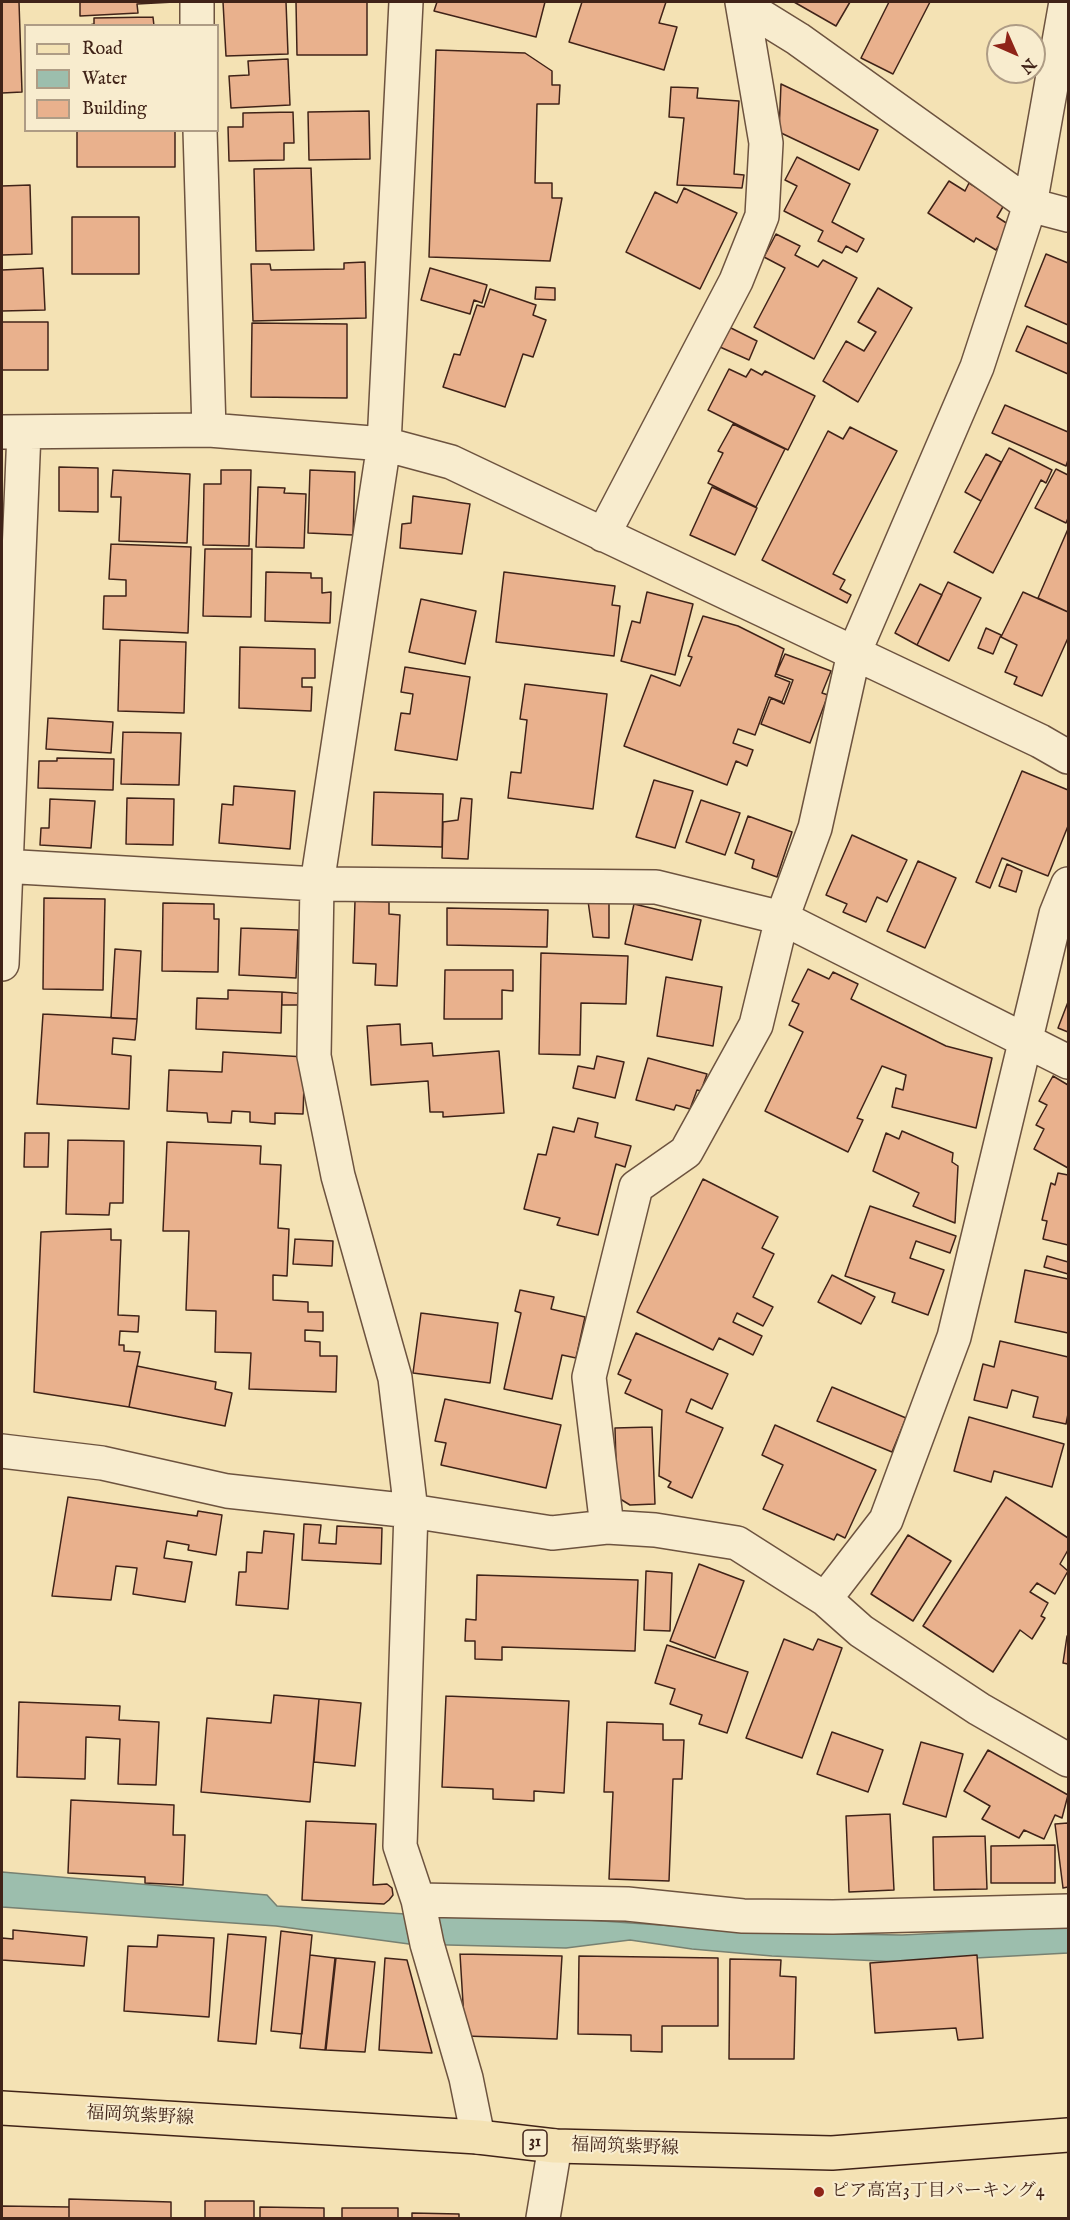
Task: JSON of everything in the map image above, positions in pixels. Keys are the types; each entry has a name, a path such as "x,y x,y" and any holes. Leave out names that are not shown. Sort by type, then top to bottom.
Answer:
{"main road":[{"name":"福岡筑紫野線","path":"2,2108 478,2137 555,2146 832,2153 1068,2135"}],"street":[{"path":"197,2 197,24"},
{"path":"406,2 384,444 317,884 314,1056 338,1176 395,1378 411,1511 400,1846 466,2078 478,2137"},
{"path":"607,1527 589,1377 636,1187 686,1152 756,1025 782,918 815,828 854,653 978,367 1030,205 1066,2"},
{"path":"603,535 736,281 762,216 766,143 742,3"},
{"path":"742,3 798,39 1030,205 1068,215"},
{"path":"200,132 208,430"},
{"path":"2,964 13,432 208,430 384,444 451,462 1040,741 1068,757"},
{"path":"4,866 317,884 656,887 782,918 1068,1062"},
{"path":"825,1599 886,1520 954,1337 1024,1041 1056,914 1068,884"},
{"path":"2,1451 102,1463 226,1491 411,1511 552,1533 607,1527 656,1530 737,1543 825,1599 861,1631 979,1709 1068,1760"},
{"path":"418,1907 627,1904 743,1916 833,1917 1068,1911"},
{"path":"543,2218 555,2146"}],"water":[{"path":"2,1872 267,1895 277,1906 438,1916 573,1919 776,1933 902,1935 1068,1927 1068,1953 902,1962 772,1956 692,1949 630,1940 566,1948 409,1944 276,1926 2,1907"}],"building":[{"path":"2,2 19,2 22,92 2,93"},
{"path":"80,2 174,2 137,4 138,13 80,16"},
{"path":"223,2 286,2 288,54 226,56"},
{"path":"296,2 367,2 367,55 297,55"},
{"path":"437,2 545,2 536,37 434,11"},
{"path":"582,2 666,2 659,23 677,27 664,70 569,42"},
{"path":"794,2 850,2 836,26"},
{"path":"889,2 930,2 893,74 861,58"},
{"path":"153,17 154,24 94,24 94,18"},
{"path":"436,50 525,53 552,71 552,85 560,85 559,104 537,104 535,183 552,183 552,198 562,198 550,261 429,257"},
{"path":"288,59 290,105 231,108 229,76 249,75 248,61"},
{"path":"781,84 878,130 859,170 779,132"},
{"path":"671,87 698,88 697,98 739,101 734,174 744,175 742,188 677,185 684,118 669,117"},
{"path":"369,111 370,159 309,160 308,112"},
{"path":"293,112 294,143 284,143 284,160 229,161 228,127 243,127 243,113"},
{"path":"77,132 175,132 175,167 77,167"},
{"path":"797,157 850,184 832,222 864,239 857,252 846,246 842,253 818,241 823,231 784,211 797,186 785,180"},
{"path":"311,168 314,250 256,251 254,169"},
{"path":"949,181 965,191 969,183 1004,205 997,217 1011,226 996,250 976,238 974,242 928,213"},
{"path":"30,185 32,254 2,255 2,186"},
{"path":"684,188 737,213 700,289 626,252 655,192 677,203"},
{"path":"72,217 139,217 139,274 72,274"},
{"path":"776,234 800,246 795,255 818,267 823,260 857,278 814,359 754,327 785,268 764,257"},
{"path":"1046,254 1068,263 1068,325 1025,306"},
{"path":"365,262 366,318 253,321 251,264 270,264 271,270 344,269 344,263"},
{"path":"43,268 45,310 2,311 2,270"},
{"path":"430,268 487,285 482,303 474,300 470,314 421,300"},
{"path":"536,287 555,288 555,300 535,299"},
{"path":"878,288 912,308 858,402 823,381 846,341 864,351 876,332 858,322"},
{"path":"490,289 536,305 533,315 546,320 533,357 523,354 505,407 443,387 454,354 460,355 477,305 484,307"},
{"path":"2,322 48,322 48,370 2,370"},
{"path":"252,323 347,324 347,398 251,397"},
{"path":"1027,326 1068,344 1068,374 1016,351"},
{"path":"729,327 757,341 749,360 720,347"},
{"path":"729,369 746,377 751,369 762,375 765,371 815,396 788,450 708,410"},
{"path":"1005,405 1068,432 1066,466 992,433"},
{"path":"733,424 785,449 756,507 708,483 723,453 718,451"},
{"path":"850,427 897,451 833,574 845,580 840,589 851,595 847,603 762,560 828,431 843,439"},
{"path":"1009,448 1052,470 1046,483 1041,480 993,573 954,552"},
{"path":"986,454 1001,462 981,501 965,492"},
{"path":"59,467 98,468 98,512 59,511"},
{"path":"1056,469 1068,475 1066,523 1035,508"},
{"path":"113,470 190,474 187,543 119,541 121,497 111,497"},
{"path":"221,470 251,470 249,546 203,545 204,484 221,484"},
{"path":"310,470 355,472 353,535 308,533"},
{"path":"258,487 285,488 284,493 306,494 304,548 256,547"},
{"path":"712,487 757,508 735,555 690,535"},
{"path":"413,496 470,504 462,554 400,548 402,524 411,523"},
{"path":"1068,529 1068,612 1038,598"},
{"path":"111,544 191,547 188,633 103,629 104,596 126,596 126,580 109,579"},
{"path":"205,549 252,549 251,617 203,616"},
{"path":"266,572 311,573 311,578 322,578 322,593 331,592 330,623 265,621"},
{"path":"504,572 615,586 612,605 620,606 614,656 496,642"},
{"path":"948,582 981,598 949,661 917,645"},
{"path":"920,584 942,595 917,645 895,633"},
{"path":"647,592 693,604 675,675 621,661 632,621 640,623"},
{"path":"1023,592 1068,612 1068,638 1042,696 1014,684 1017,677 1005,672 1017,645 1001,637"},
{"path":"421,599 476,611 465,664 409,652"},
{"path":"703,616 738,626 784,649 775,676 790,682 782,702 769,697 755,735 738,729 733,743 753,750 747,766 736,761 727,785 624,746 651,675 680,686 692,657 688,656"},
{"path":"986,628 1001,635 993,654 978,648"},
{"path":"120,640 186,642 184,713 118,711"},
{"path":"240,647 315,649 315,678 302,678 302,687 312,687 311,711 239,708"},
{"path":"785,654 831,671 822,693 828,695 810,743 761,724 771,698 784,704 793,680 776,674"},
{"path":"405,667 470,677 457,760 395,750 401,713 410,714 413,694 401,692"},
{"path":"525,684 607,694 593,809 508,798 511,772 521,773 527,720 520,719"},
{"path":"48,718 113,722 111,753 46,749"},
{"path":"123,732 181,733 179,785 121,784"},
{"path":"57,758 114,759 113,790 38,788 39,761 57,761"},
{"path":"1022,771 1068,790 1068,826 1048,876 1002,858 990,888 976,882"},
{"path":"654,780 693,791 675,848 636,837"},
{"path":"234,786 295,791 290,849 219,843 222,804 233,805"},
{"path":"374,792 443,794 442,847 372,845"},
{"path":"127,798 174,799 173,845 126,844"},
{"path":"461,798 472,799 468,859 442,858 443,822 458,820"},
{"path":"50,799 95,801 91,848 40,845 41,828 49,828"},
{"path":"701,800 740,813 725,855 686,842"},
{"path":"748,816 792,832 777,877 752,868 754,860 735,853"},
{"path":"852,835 907,860 887,902 877,897 866,922 843,912 847,904 826,895"},
{"path":"918,861 956,878 925,948 887,931"},
{"path":"1007,864 1022,871 1016,892 999,886"},
{"path":"44,898 105,899 103,990 43,989"},
{"path":"355,901 389,902 389,914 400,915 397,986 375,985 376,964 353,963"},
{"path":"588,901 609,901 609,938 593,937"},
{"path":"163,903 214,904 214,919 219,919 218,972 162,971"},
{"path":"634,904 701,920 692,960 625,944"},
{"path":"447,908 548,910 547,947 447,945"},
{"path":"241,928 298,930 296,978 239,975"},
{"path":"115,949 141,951 137,1019 111,1018"},
{"path":"541,953 628,956 626,1004 581,1003 580,1055 539,1054"},
{"path":"808,969 829,979 833,972 858,984 851,999 946,1046 992,1058 976,1128 892,1107 896,1088 903,1090 906,1075 882,1066 857,1118 863,1120 848,1152 765,1111 803,1032 789,1025 799,1004 792,1001"},
{"path":"445,970 513,970 513,991 502,990 502,1019 444,1019"},
{"path":"666,977 722,987 713,1046 657,1036"},
{"path":"228,990 282,992 281,1033 196,1029 197,998 228,999"},
{"path":"282,992 305,994 305,1005 282,1005"},
{"path":"1068,1002 1068,1032 1058,1028"},
{"path":"43,1014 137,1019 135,1040 113,1038 112,1054 131,1056 129,1109 37,1104"},
{"path":"400,1024 401,1045 432,1043 433,1056 499,1051 504,1113 443,1117 443,1112 430,1112 428,1081 371,1085 367,1026"},
{"path":"223,1052 305,1057 303,1114 275,1113 275,1124 250,1122 250,1112 232,1111 231,1123 208,1122 207,1113 167,1111 169,1070 222,1072"},
{"path":"597,1056 624,1062 615,1098 573,1088 578,1066 594,1069"},
{"path":"648,1058 707,1074 701,1091 697,1090 690,1109 676,1105 674,1110 636,1100"},
{"path":"1053,1076 1068,1085 1068,1168 1034,1149 1044,1129 1036,1125 1047,1105 1039,1101"},
{"path":"578,1118 598,1123 595,1137 631,1146 625,1167 616,1164 598,1235 557,1225 560,1218 524,1209 538,1154 546,1155 553,1127 574,1132"},
{"path":"902,1131 953,1153 952,1162 958,1166 955,1223 913,1206 919,1193 873,1171 886,1133 899,1139"},
{"path":"25,1133 49,1133 48,1167 24,1167"},
{"path":"68,1140 124,1141 123,1203 110,1203 109,1215 66,1214"},
{"path":"167,1142 261,1146 260,1164 281,1165 278,1228 289,1229 287,1276 273,1275 273,1300 308,1302 308,1312 323,1312 323,1331 305,1330 305,1341 320,1342 320,1356 337,1356 336,1392 249,1389 251,1353 215,1352 216,1311 186,1310 189,1231 163,1231"},
{"path":"1058,1173 1068,1175 1068,1245 1043,1239 1047,1221 1042,1220 1051,1183 1055,1185"},
{"path":"703,1179 778,1217 762,1248 774,1254 753,1297 773,1307 763,1326 737,1313 733,1322 762,1336 753,1355 719,1338 713,1350 637,1312"},
{"path":"870,1206 956,1236 950,1253 916,1241 910,1258 944,1270 928,1315 892,1302 895,1293 845,1276"},
{"path":"111,1229 111,1240 121,1240 118,1315 139,1316 138,1332 120,1331 119,1345 124,1345 124,1351 140,1352 129,1407 34,1392 41,1232"},
{"path":"295,1239 333,1241 332,1266 293,1264"},
{"path":"1047,1256 1068,1262 1068,1274 1044,1267"},
{"path":"1025,1270 1068,1279 1068,1333 1015,1322"},
{"path":"832,1275 875,1297 861,1324 818,1302"},
{"path":"520,1290 554,1297 551,1309 585,1317 576,1358 562,1355 552,1399 504,1389 521,1313 515,1311"},
{"path":"421,1313 498,1323 490,1383 413,1373"},
{"path":"636,1333 728,1374 712,1409 691,1399 686,1412 723,1428 692,1498 668,1487 671,1482 659,1476 662,1410 625,1393 631,1380 618,1374"},
{"path":"1000,1341 1068,1357 1066,1424 1033,1417 1038,1397 1012,1390 1007,1408 974,1400 983,1364 994,1367"},
{"path":"137,1366 216,1382 215,1389 232,1393 225,1426 129,1407"},
{"path":"832,1387 906,1418 892,1452 817,1421"},
{"path":"445,1399 561,1425 546,1488 441,1465 446,1443 435,1441"},
{"path":"969,1417 1064,1444 1052,1487 994,1471 991,1482 954,1471"},
{"path":"775,1425 876,1470 845,1538 837,1534 834,1540 763,1509 783,1465 762,1455"},
{"path":"652,1427 655,1504 630,1505 617,1497 615,1428"},
{"path":"68,1497 197,1516 198,1511 222,1515 216,1555 188,1550 189,1545 167,1541 164,1558 192,1562 185,1602 133,1594 137,1568 116,1566 111,1600 52,1596"},
{"path":"1006,1497 1068,1538 1068,1550 1060,1564 1068,1571 1055,1594 1037,1583 1030,1592 1048,1603 1041,1616 1045,1618 1032,1639 1020,1630 993,1672 923,1626"},
{"path":"304,1524 321,1525 319,1543 336,1544 337,1526 382,1528 381,1564 302,1560"},
{"path":"264,1531 294,1534 288,1609 236,1605 239,1572 246,1572 247,1552 262,1553"},
{"path":"908,1535 951,1561 913,1621 871,1594"},
{"path":"699,1564 744,1581 715,1658 670,1641"},
{"path":"646,1571 672,1573 670,1631 644,1630"},
{"path":"477,1575 638,1580 635,1651 502,1647 502,1660 475,1659 475,1641 465,1641 466,1619 476,1620"},
{"path":"1068,1636 1068,1664 1063,1663"},
{"path":"784,1639 813,1650 818,1639 842,1648 802,1758 746,1738"},
{"path":"667,1645 748,1672 727,1733 699,1724 702,1715 670,1704 675,1689 655,1683"},
{"path":"274,1695 319,1699 310,1802 201,1792 207,1718 271,1723"},
{"path":"446,1696 569,1701 564,1793 534,1791 534,1801 493,1799 493,1789 442,1787"},
{"path":"319,1699 361,1703 355,1766 314,1762"},
{"path":"19,1702 120,1706 119,1720 159,1722 156,1785 118,1784 120,1739 86,1737 85,1779 17,1777"},
{"path":"607,1722 663,1724 663,1740 684,1740 682,1779 673,1779 669,1881 609,1879 613,1792 604,1792"},
{"path":"832,1732 883,1750 868,1792 817,1774"},
{"path":"921,1742 963,1754 946,1817 903,1804"},
{"path":"988,1750 1068,1795 1062,1818 1055,1815 1044,1839 1024,1830 1019,1838 982,1819 990,1806 964,1791"},
{"path":"71,1800 174,1805 173,1835 185,1835 183,1885 145,1883 145,1877 68,1873"},
{"path":"890,1814 894,1890 849,1892 846,1816"},
{"path":"306,1821 376,1824 373,1885 387,1884 392,1888 393,1895 389,1900 384,1904 302,1900"},
{"path":"1068,1823 1068,1887 1063,1888 1055,1824"},
{"path":"985,1836 987,1889 934,1890 933,1837"},
{"path":"1055,1845 1055,1883 991,1883 991,1846"},
{"path":"13,1930 87,1937 84,1966 2,1960 2,1938 13,1939"},
{"path":"281,1931 312,1935 302,2034 271,2031"},
{"path":"228,1934 266,1937 256,2044 218,2041"},
{"path":"158,1935 214,1938 209,2017 124,2011 128,1946 157,1947"},
{"path":"460,1954 562,1956 557,2039 465,2036"},
{"path":"310,1955 335,1958 325,2050 300,2048"},
{"path":"977,1955 983,2038 958,2040 956,2028 875,2033 870,1963"},
{"path":"579,1956 718,1958 718,2026 662,2026 662,2052 631,2051 631,2035 578,2034"},
{"path":"336,1958 375,1962 365,2052 326,2050"},
{"path":"385,1958 407,1960 432,2053 379,2050"},
{"path":"730,1959 781,1960 780,1976 796,1977 794,2059 729,2059"},
{"path":"69,2199 171,2202 171,2218 69,2218"},
{"path":"205,2201 254,2201 254,2218 205,2218"},
{"path":"2,2206 69,2207 69,2218 2,2218"},
{"path":"260,2207 324,2208 324,2218 260,2218"},
{"path":"342,2208 398,2208 398,2218 342,2218"},
{"path":"412,2213 459,2214 459,2218 412,2218"}],"place":[{"name":"ピア高宮3丁目パーキング4","path":"819,2192"}]}
